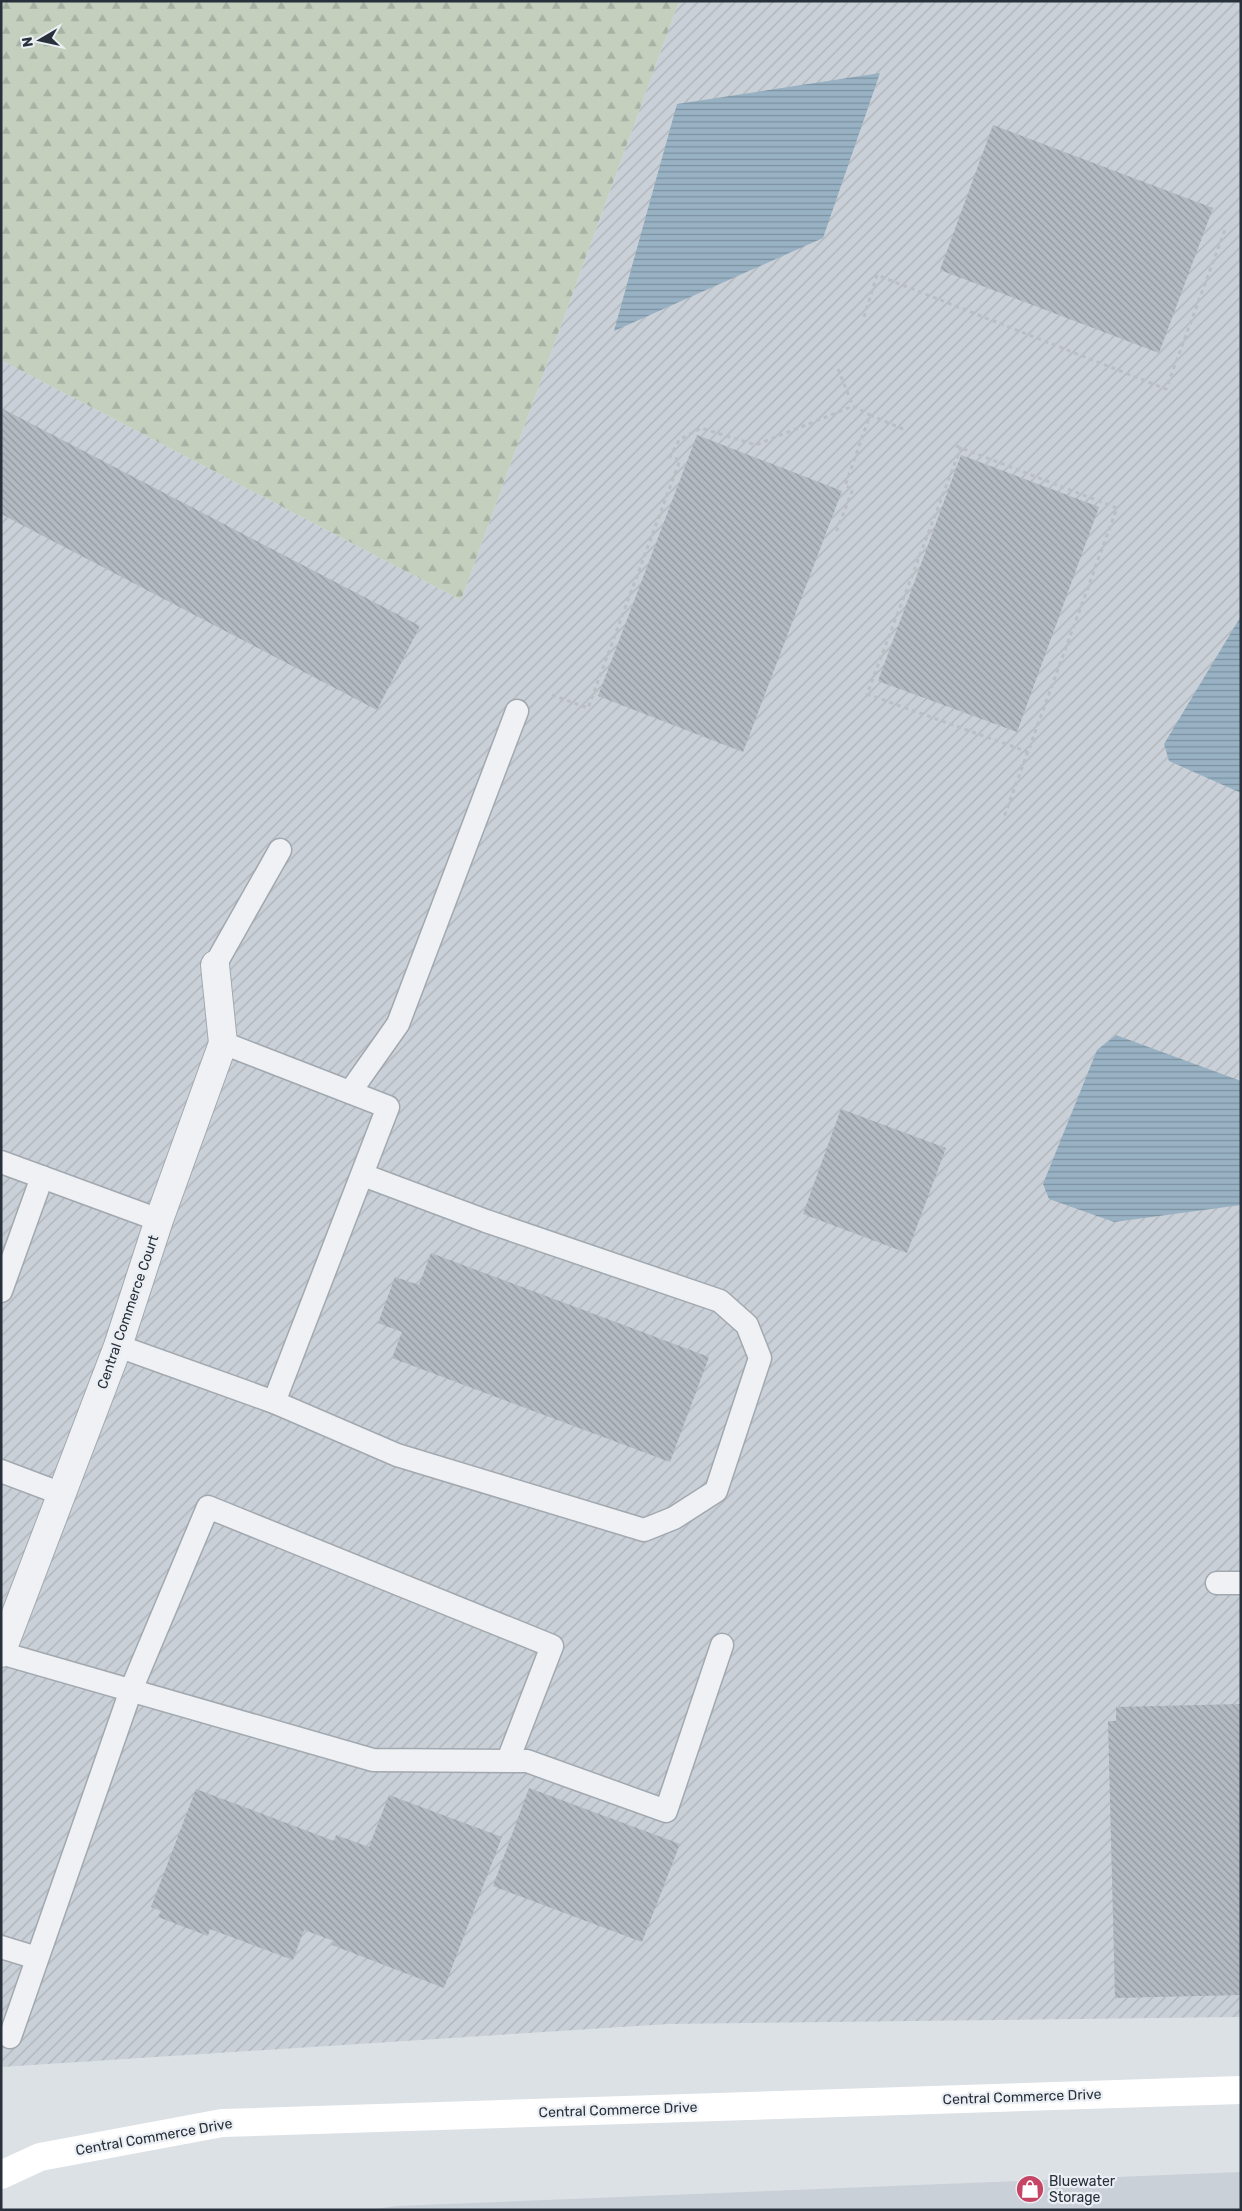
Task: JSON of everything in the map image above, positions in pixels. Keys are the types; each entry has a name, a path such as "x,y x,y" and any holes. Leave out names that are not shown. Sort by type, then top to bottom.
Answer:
{"street":[{"name":"Central Commerce Court","path":"1,1653 118,1346 159,1220 223,1043 215,965"},
{"name":"Central Commerce Drive","path":"1,2175 40,2157 222,2123 1241,2090"}],"lane":[{"path":"350,1092 398,1024 517,712"},
{"path":"215,965 280,850"},
{"path":"223,1043 388,1108 274,1402"},
{"path":"1,1162 159,1220"},
{"path":"118,1346 274,1402 397,1455 644,1530 674,1518 716,1491 760,1358 747,1326 727,1307 720,1301 486,1221 363,1175"},
{"path":"1,1291 42,1177"},
{"path":"1,1471 62,1494"},
{"path":"10,2036 131,1690 208,1507 552,1646 508,1760"},
{"path":"1217,1583 1241,1583"},
{"path":"1,1653 373,1760 527,1761 666,1811 722,1645"},
{"path":"1,1947 37,1958"}],"path":[{"path":"864,317 877,275 1166,389 1226,227"},
{"path":"838,369 853,406 903,429"},
{"path":"552,695 588,708 680,460 670,457 679,440 701,428 756,446 853,406"},
{"path":"835,535 853,489 845,486 870,414"},
{"path":"1004,818 1118,508 958,447 867,694 1028,752"}],"shaded area":[{"path":"679,1 1241,1 1241,2017 668,2024 1,2067 1,360 461,600"},
{"name":"Bluewater Storage","path":"1241,2172 1241,2210 367,2210 397,2206"}],"green space":[{"path":"1,1 679,1 461,600 1,360"}],"water":[{"path":"880,73 823,238 614,331 677,104"},
{"path":"1241,616 1241,793 1169,761 1164,744"},
{"path":"1116,1035 1241,1081 1241,1205 1114,1222 1049,1199 1043,1184 1097,1050"}],"building":[{"path":"993,125 1213,208 1159,353 940,270"},
{"path":"1,408 420,626 377,710 1,514"},
{"path":"697,435 842,491 743,752 598,696"},
{"path":"961,455 1099,507 1017,732 878,681"},
{"path":"841,1109 946,1148 907,1253 803,1214"},
{"path":"431,1253 709,1357 670,1462 392,1358 402,1332 378,1323 395,1277 419,1285"},
{"path":"1241,1704 1241,1995 1115,1998 1108,1721 1116,1721 1116,1707"},
{"path":"529,1788 680,1844 642,1942 493,1886"},
{"path":"196,1789 334,1841 336,1835 369,1847 389,1795 502,1837 444,1988 332,1945 334,1941 304,1930 293,1960 210,1929 208,1936 158,1917 161,1911 151,1907"}],"place":[{"name":"Bluewater Storage","path":"1030,2189"}]}
